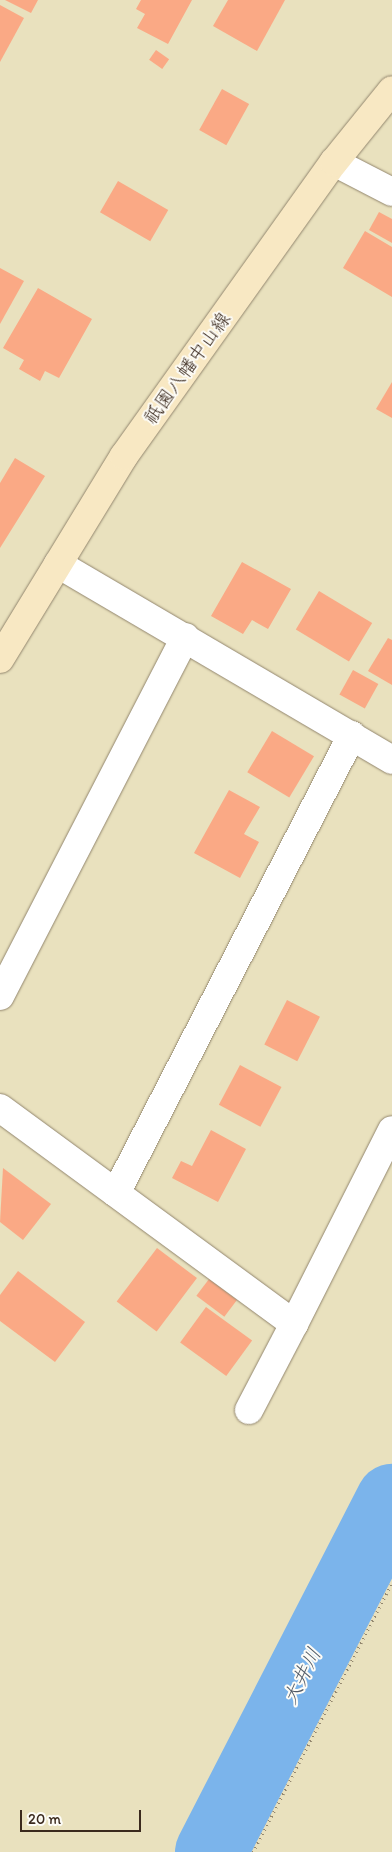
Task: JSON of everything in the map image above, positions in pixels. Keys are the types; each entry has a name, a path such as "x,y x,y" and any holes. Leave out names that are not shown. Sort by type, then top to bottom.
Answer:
{"main road":[{"name":"祇園八幡中山線","path":"0,659 124,456 334,162 392,90"}],"street":[{"path":"334,162 392,192"},
{"path":"58,564 392,760"},
{"path":"0,996 185,637"},
{"path":"116,1193 352,735"},
{"path":"0,1108 294,1324"},
{"path":"249,1410 392,1130"}],"path":[{"path":"253,1852 392,1583"}],"building":[{"path":"5,0 38,0 31,13"},
{"path":"141,0 192,0 168,44 137,28 145,14 136,9"},
{"path":"228,0 285,0 257,51 213,26"},
{"path":"0,5 24,18 0,62"},
{"path":"156,50 169,59 162,69 149,60"},
{"path":"222,89 249,104 226,145 199,130"},
{"path":"118,181 168,210 150,241 100,212"},
{"path":"379,212 392,219 392,243 369,230"},
{"path":"365,231 392,247 392,297 343,268"},
{"path":"0,268 24,281 0,324"},
{"path":"38,288 92,319 59,378 45,371 40,381 19,369 24,360 3,348"},
{"path":"392,382 392,418 376,409"},
{"path":"15,458 45,476 0,548 0,483"},
{"path":"242,562 291,589 268,629 252,620 243,634 211,616"},
{"path":"319,591 372,623 349,662 296,630"},
{"path":"388,638 392,640 392,685 368,671"},
{"path":"353,670 378,684 365,709 339,694"},
{"path":"272,731 314,756 289,797 247,772"},
{"path":"229,790 260,807 244,834 259,842 240,878 194,853"},
{"path":"287,1000 320,1017 297,1061 264,1045"},
{"path":"240,1065 281,1087 260,1127 219,1105"},
{"path":"211,1130 246,1149 218,1202 172,1178 181,1161 192,1166"},
{"path":"3,1168 51,1204 23,1240 0,1222"},
{"path":"157,1248 197,1278 157,1332 117,1302"},
{"path":"18,1271 85,1322 55,1362 0,1321 0,1295"},
{"path":"209,1279 237,1300 224,1317 196,1296"},
{"path":"206,1307 252,1341 226,1376 180,1343"}],"waterway":[{"name":"大井川","path":"211,1852 392,1500"}]}
